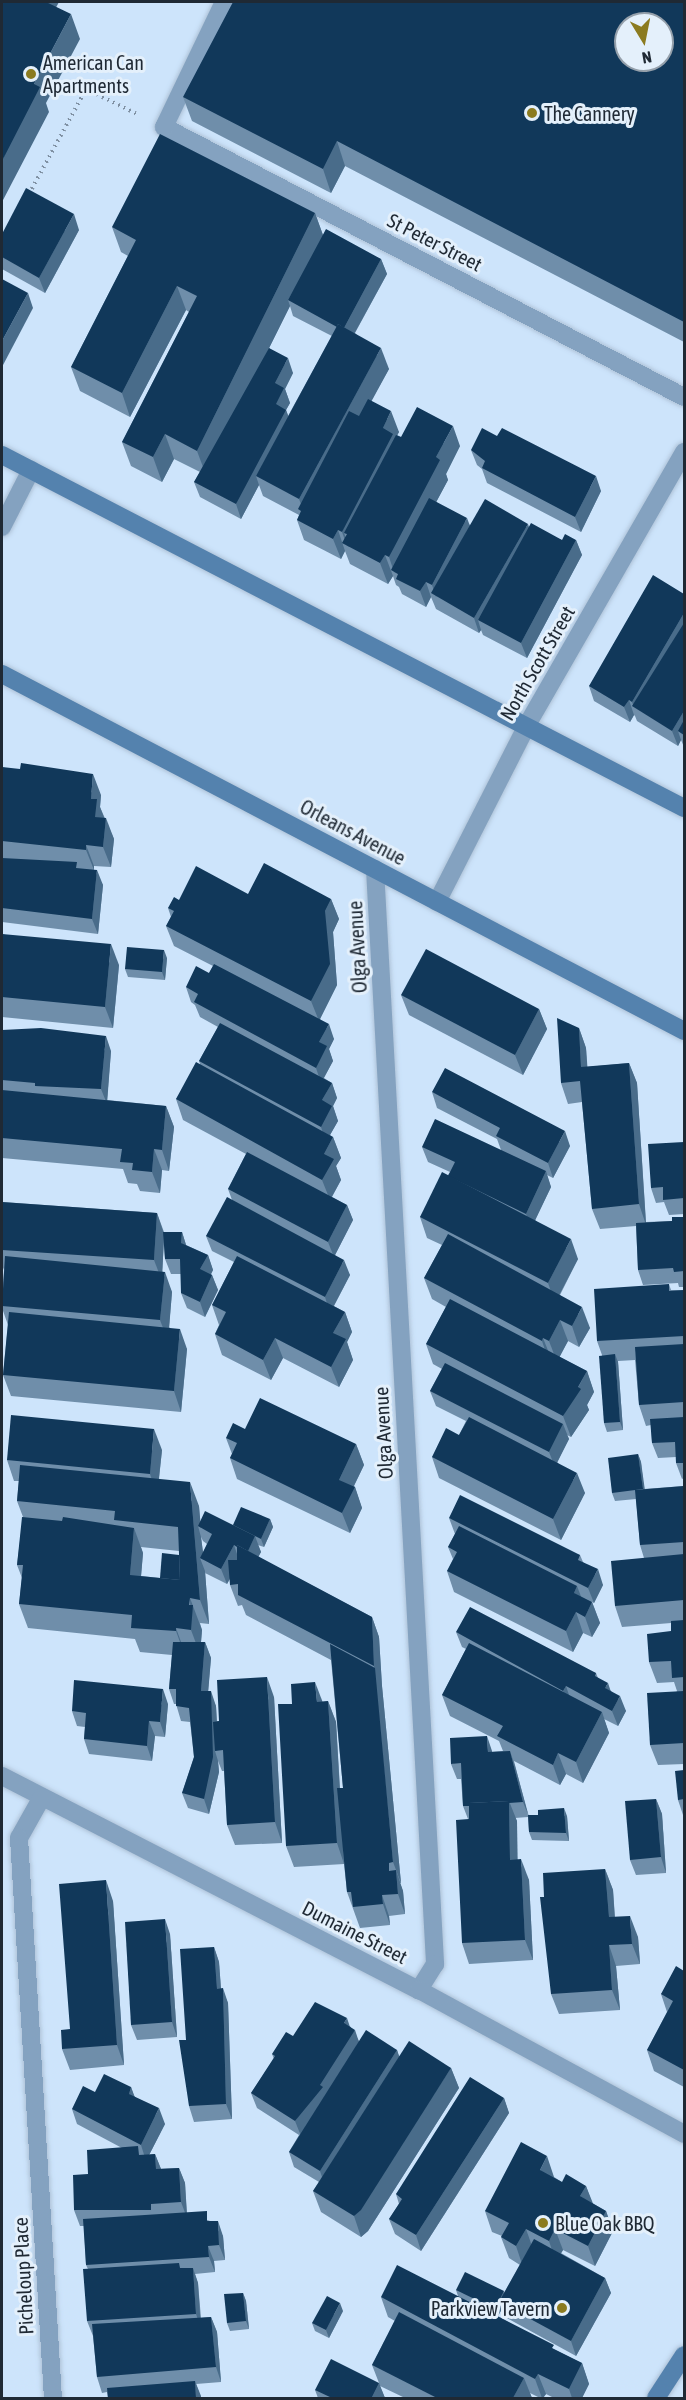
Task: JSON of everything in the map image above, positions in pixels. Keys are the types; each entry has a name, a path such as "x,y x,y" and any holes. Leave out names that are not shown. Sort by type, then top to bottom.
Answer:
{"street":[{"path":"164,128 224,2"},
{"name":"St Peter Street","path":"164,128 684,397"},
{"name":"North Scott Street","path":"437,902 527,725 684,452"},
{"path":"2,455 684,808"},
{"path":"2,526 31,470"},
{"name":"Orleans Avenue","path":"2,674 684,1030"},
{"name":"Olga Avenue","path":"375,869 435,1964 419,1990"},
{"name":"Dumaine Street","path":"2,1776 419,1990 684,2134"},
{"name":"Picheloup Place","path":"42,1797 19,1838 53,2398"},
{"path":"656,2398 684,2355"}],"path":[{"path":"24,203 86,89 164,128"}],"building":[{"name":"American Can Apartments","path":"2,2 46,2 71,14 34,84 40,87 2,161"},
{"path":"233,2 684,2 684,322 337,141 323,169 183,97"},
{"path":"160,134 315,213 197,451 165,434 153,457 122,442 197,296 177,286 122,393 71,367 136,240 112,227"},
{"path":"26,188 74,214 39,278 2,257 2,234"},
{"path":"326,229 381,259 344,328 338,324 337,327 288,300"},
{"path":"2,279 28,293 2,341"},
{"path":"338,324 381,348 299,499 256,476"},
{"path":"269,348 288,358 275,383 284,388 276,404 286,410 236,504 194,482"},
{"path":"368,399 391,411 383,428 393,434 342,532 338,530 333,539 297,520 301,511 298,509 349,411 359,416"},
{"path":"417,407 453,426 436,457 440,460 389,557 385,555 380,563 342,543 347,534 344,533 396,435 401,437"},
{"path":"482,428 497,436 502,428 596,476 575,517 482,468 485,461 471,450"},
{"path":"429,498 467,518 432,585 426,582 420,591 396,579 398,574 391,570"},
{"path":"485,499 528,524 474,618 431,593"},
{"path":"531,523 562,540 565,534 576,540 521,643 478,620"},
{"path":"653,575 684,594 684,613 632,702 629,700 624,707 589,686"},
{"path":"684,623 684,711 672,731 632,706"},
{"path":"684,720 684,735 678,731"},
{"path":"21,763 93,774 91,799 97,799 95,817 106,818 103,847 86,845 86,850 2,841 2,767 20,769"},
{"path":"2,858 77,862 76,868 97,870 92,919 2,908"},
{"path":"264,863 331,899 325,911 330,964 311,1001 166,926 174,911 168,908 174,897 179,900 196,866 248,894"},
{"path":"2,934 111,944 105,1007 2,997"},
{"path":"127,947 164,950 162,972 125,969"},
{"path":"426,949 539,1009 515,1055 401,995"},
{"path":"214,964 329,1024 319,1042 327,1046 316,1068 194,1002 198,994 186,987 196,966 209,973"},
{"path":"557,1018 579,1028 581,1067 629,1063 639,1204 592,1209 580,1081 561,1083"},
{"path":"220,1023 332,1083 322,1100 332,1106 321,1127 199,1061"},
{"path":"41,1028 106,1036 101,1089 35,1086 35,1083 2,1080 2,1030"},
{"path":"196,1062 333,1137 324,1154 334,1159 322,1180 176,1099"},
{"path":"445,1068 565,1131 548,1163 496,1136 500,1128 432,1092"},
{"path":"2,1090 166,1106 162,1150 154,1149 152,1172 132,1170 133,1163 120,1162 122,1149 2,1138"},
{"path":"435,1119 546,1171 526,1214 448,1176 455,1162 422,1147"},
{"path":"684,1142 684,1198 663,1200 663,1187 651,1188 648,1144"},
{"path":"247,1152 347,1205 328,1242 228,1189"},
{"path":"442,1172 571,1239 548,1283 420,1217"},
{"path":"227,1197 344,1260 325,1297 206,1236"},
{"path":"2,1202 157,1213 154,1260 2,1250"},
{"path":"672,1217 684,1217 684,1271 674,1272 673,1268 638,1270 636,1223 672,1221"},
{"path":"163,1232 182,1232 181,1243 208,1255 200,1269 212,1275 200,1302 181,1293 180,1259 165,1259"},
{"path":"448,1234 582,1307 572,1326 560,1320 549,1341 543,1338 542,1341 424,1278"},
{"path":"5,1256 165,1272 160,1320 2,1306"},
{"path":"237,1256 345,1312 333,1333 346,1339 331,1367 275,1338 263,1360 215,1334 226,1312 212,1305"},
{"path":"669,1284 669,1291 684,1290 684,1336 597,1341 594,1289"},
{"path":"450,1299 587,1371 578,1387 581,1389 563,1416 426,1344"},
{"path":"9,1312 180,1329 174,1391 3,1375"},
{"path":"684,1344 684,1402 639,1405 635,1347"},
{"path":"615,1354 620,1422 604,1423 599,1356"},
{"path":"445,1363 563,1424 549,1452 430,1391"},
{"path":"260,1398 356,1444 339,1480 355,1487 342,1513 230,1458 237,1443 226,1438 233,1423 245,1429"},
{"path":"11,1415 154,1429 150,1474 7,1460"},
{"path":"469,1417 577,1473 553,1519 432,1457 446,1428 459,1435"},
{"path":"684,1417 684,1463 676,1463 675,1442 652,1443 650,1419"},
{"path":"638,1454 643,1489 612,1493 608,1458"},
{"path":"20,1465 190,1482 200,1600 190,1598 189,1605 193,1605 191,1630 131,1628 132,1615 19,1604 23,1565 17,1565 22,1517 62,1521 63,1517 134,1528 130,1575 180,1580 178,1527 114,1520 115,1511 17,1501"},
{"path":"684,1486 684,1542 640,1545 635,1490"},
{"path":"460,1495 580,1555 578,1560 598,1569 588,1588 449,1518"},
{"path":"241,1507 270,1519 261,1539 233,1525"},
{"path":"205,1511 255,1536 248,1551 234,1545 221,1569 200,1558 212,1534 198,1526"},
{"path":"459,1526 577,1586 574,1593 592,1602 585,1617 576,1612 566,1631 447,1571 457,1552 448,1547"},
{"path":"237,1545 372,1617 374,1666 238,1595 238,1584 230,1585 228,1560 237,1560"},
{"path":"162,1553 179,1555 180,1580 160,1578"},
{"path":"684,1554 684,1600 615,1606 611,1561"},
{"path":"470,1607 596,1673 595,1676 608,1683 605,1688 620,1696 612,1711 566,1686 563,1691 456,1632"},
{"path":"684,1620 684,1677 672,1678 671,1661 649,1662 647,1634 671,1631 671,1621"},
{"path":"173,1642 205,1642 201,1691 211,1691 213,1757 204,1799 182,1793 194,1757 189,1708 176,1706 176,1689 169,1689"},
{"path":"469,1643 602,1712 576,1762 558,1753 553,1765 497,1736 503,1726 442,1695"},
{"path":"330,1644 375,1668 393,1862 389,1863 389,1871 396,1870 398,1894 382,1895 383,1904 353,1907 351,1892 347,1892 337,1788 343,1788"},
{"path":"267,1677 275,1822 227,1825 223,1750 215,1751 213,1722 219,1721 217,1680"},
{"path":"74,1680 163,1689 160,1722 149,1721 147,1746 84,1739 86,1713 72,1711"},
{"path":"315,1682 317,1702 328,1701 337,1843 286,1846 278,1704 292,1704 291,1684"},
{"path":"684,1691 684,1743 650,1745 647,1693"},
{"path":"487,1736 488,1752 510,1751 523,1802 469,1803 469,1806 463,1806 461,1763 451,1764 450,1738"},
{"path":"684,1770 684,1799 678,1800 675,1771"},
{"path":"656,1799 661,1857 630,1860 625,1801"},
{"path":"509,1801 510,1860 521,1859 525,1940 462,1943 456,1820 469,1819 469,1803"},
{"path":"564,1808 566,1833 529,1832 528,1815 538,1815 538,1810"},
{"path":"605,1869 609,1917 630,1916 632,1944 609,1945 612,1990 551,1994 540,1897 544,1897 543,1873"},
{"path":"106,1880 117,2045 62,2049 61,2030 70,2029 59,1884"},
{"path":"165,1919 172,2022 131,2025 125,1922"},
{"path":"214,1947 217,1989 223,1988 226,2104 189,2106 179,2040 186,2040 180,1949"},
{"path":"676,1966 684,1971 684,2070 647,2050 673,2001 661,1994"},
{"path":"315,2002 347,2018 344,2023 355,2030 320,2085 323,2087 295,2121 251,2093 275,2056 272,2054 286,2032 293,2036"},
{"path":"366,2030 397,2050 320,2171 289,2152"},
{"path":"409,2041 451,2068 361,2210 354,2216 313,2191"},
{"path":"104,2074 131,2087 129,2094 159,2108 141,2145 72,2109 83,2086 95,2092"},
{"path":"470,2077 504,2098 416,2235 389,2219 402,2199 396,2194"},
{"path":"521,2142 547,2156 540,2170 562,2182 566,2174 586,2186 580,2196 606,2211 588,2246 555,2229 549,2241 526,2229 516,2246 501,2237 509,2223 485,2211"},
{"path":"138,2146 139,2155 155,2154 156,2169 179,2168 181,2202 151,2204 151,2210 74,2210 73,2175 88,2174 87,2150"},
{"path":"207,2211 207,2221 218,2221 219,2245 208,2246 209,2257 86,2265 83,2219"},
{"path":"534,2239 605,2278 571,2341 499,2302"},
{"path":"179,2263 180,2268 193,2268 196,2314 87,2321 83,2269"},
{"path":"397,2265 554,2345 552,2348 582,2363 569,2389 538,2374 535,2379 381,2297"},
{"path":"465,2272 504,2291 495,2309 456,2290"},
{"path":"243,2293 246,2321 227,2323 224,2294"},
{"path":"327,2296 340,2303 326,2330 312,2323"},
{"path":"399,2312 524,2378 513,2398 437,2398 372,2365"},
{"path":"211,2317 216,2367 97,2377 92,2324"},
{"path":"331,2359 379,2383 372,2397 374,2398 332,2398 315,2390"},
{"path":"195,2381 196,2398 108,2398 107,2388"}],"place":[{"name":"American Can Apartments","path":"31,74"},
{"name":"The Cannery","path":"532,113"},
{"name":"Blue Oak BBQ","path":"543,2223"},
{"name":"Parkview Tavern","path":"562,2308"}]}
